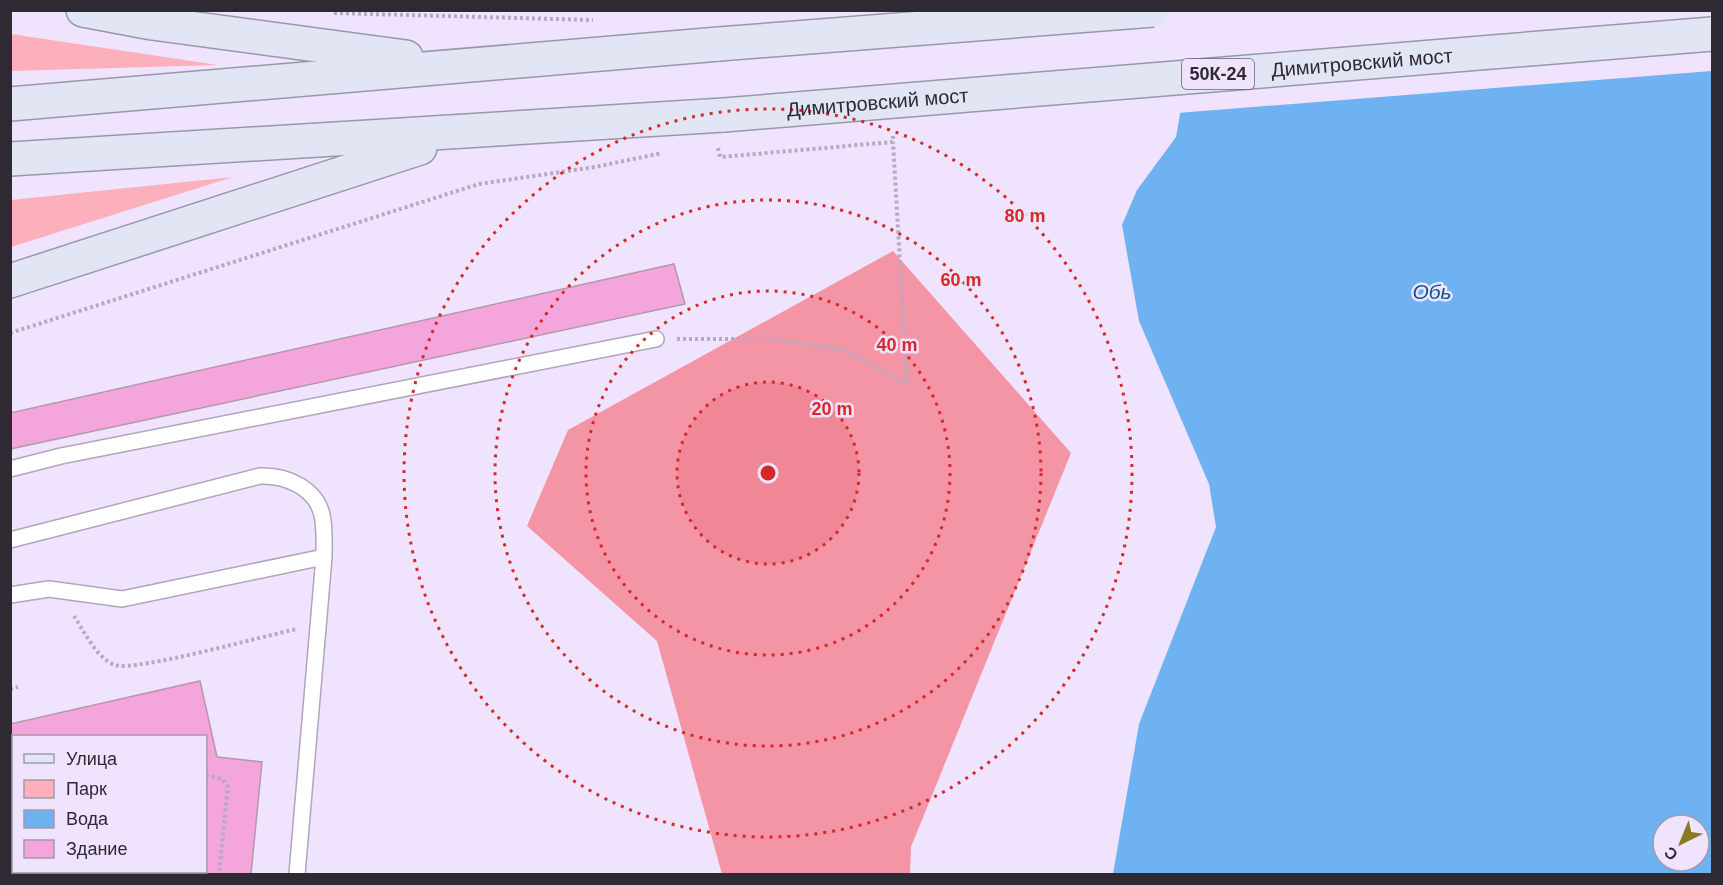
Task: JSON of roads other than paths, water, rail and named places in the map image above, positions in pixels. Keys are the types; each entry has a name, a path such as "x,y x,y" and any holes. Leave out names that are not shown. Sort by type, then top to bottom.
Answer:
{"main road":[{"path":"83,10 152,23 468,66"},
{"path":"10,105 718,44 1153,10"},
{"name":"Димитровский мост","path":"470,132 720,128 1713,34"},
{"path":"10,159 470,132"},
{"path":"10,281 271,194 470,132"}],"lane":[{"path":"10,469 73,454 656,339"},
{"path":"10,540 260,476 275,475 292,481 317,501 323,516 324,556 297,874"},
{"path":"10,595 41,589 122,599 324,556"}],"water":[{"name":"Обь","path":"1712,11 1712,874 1113,874 1139,724 1216,527 1209,484 1139,321 1122,225 1137,190 1176,137 1188,69"}]}
